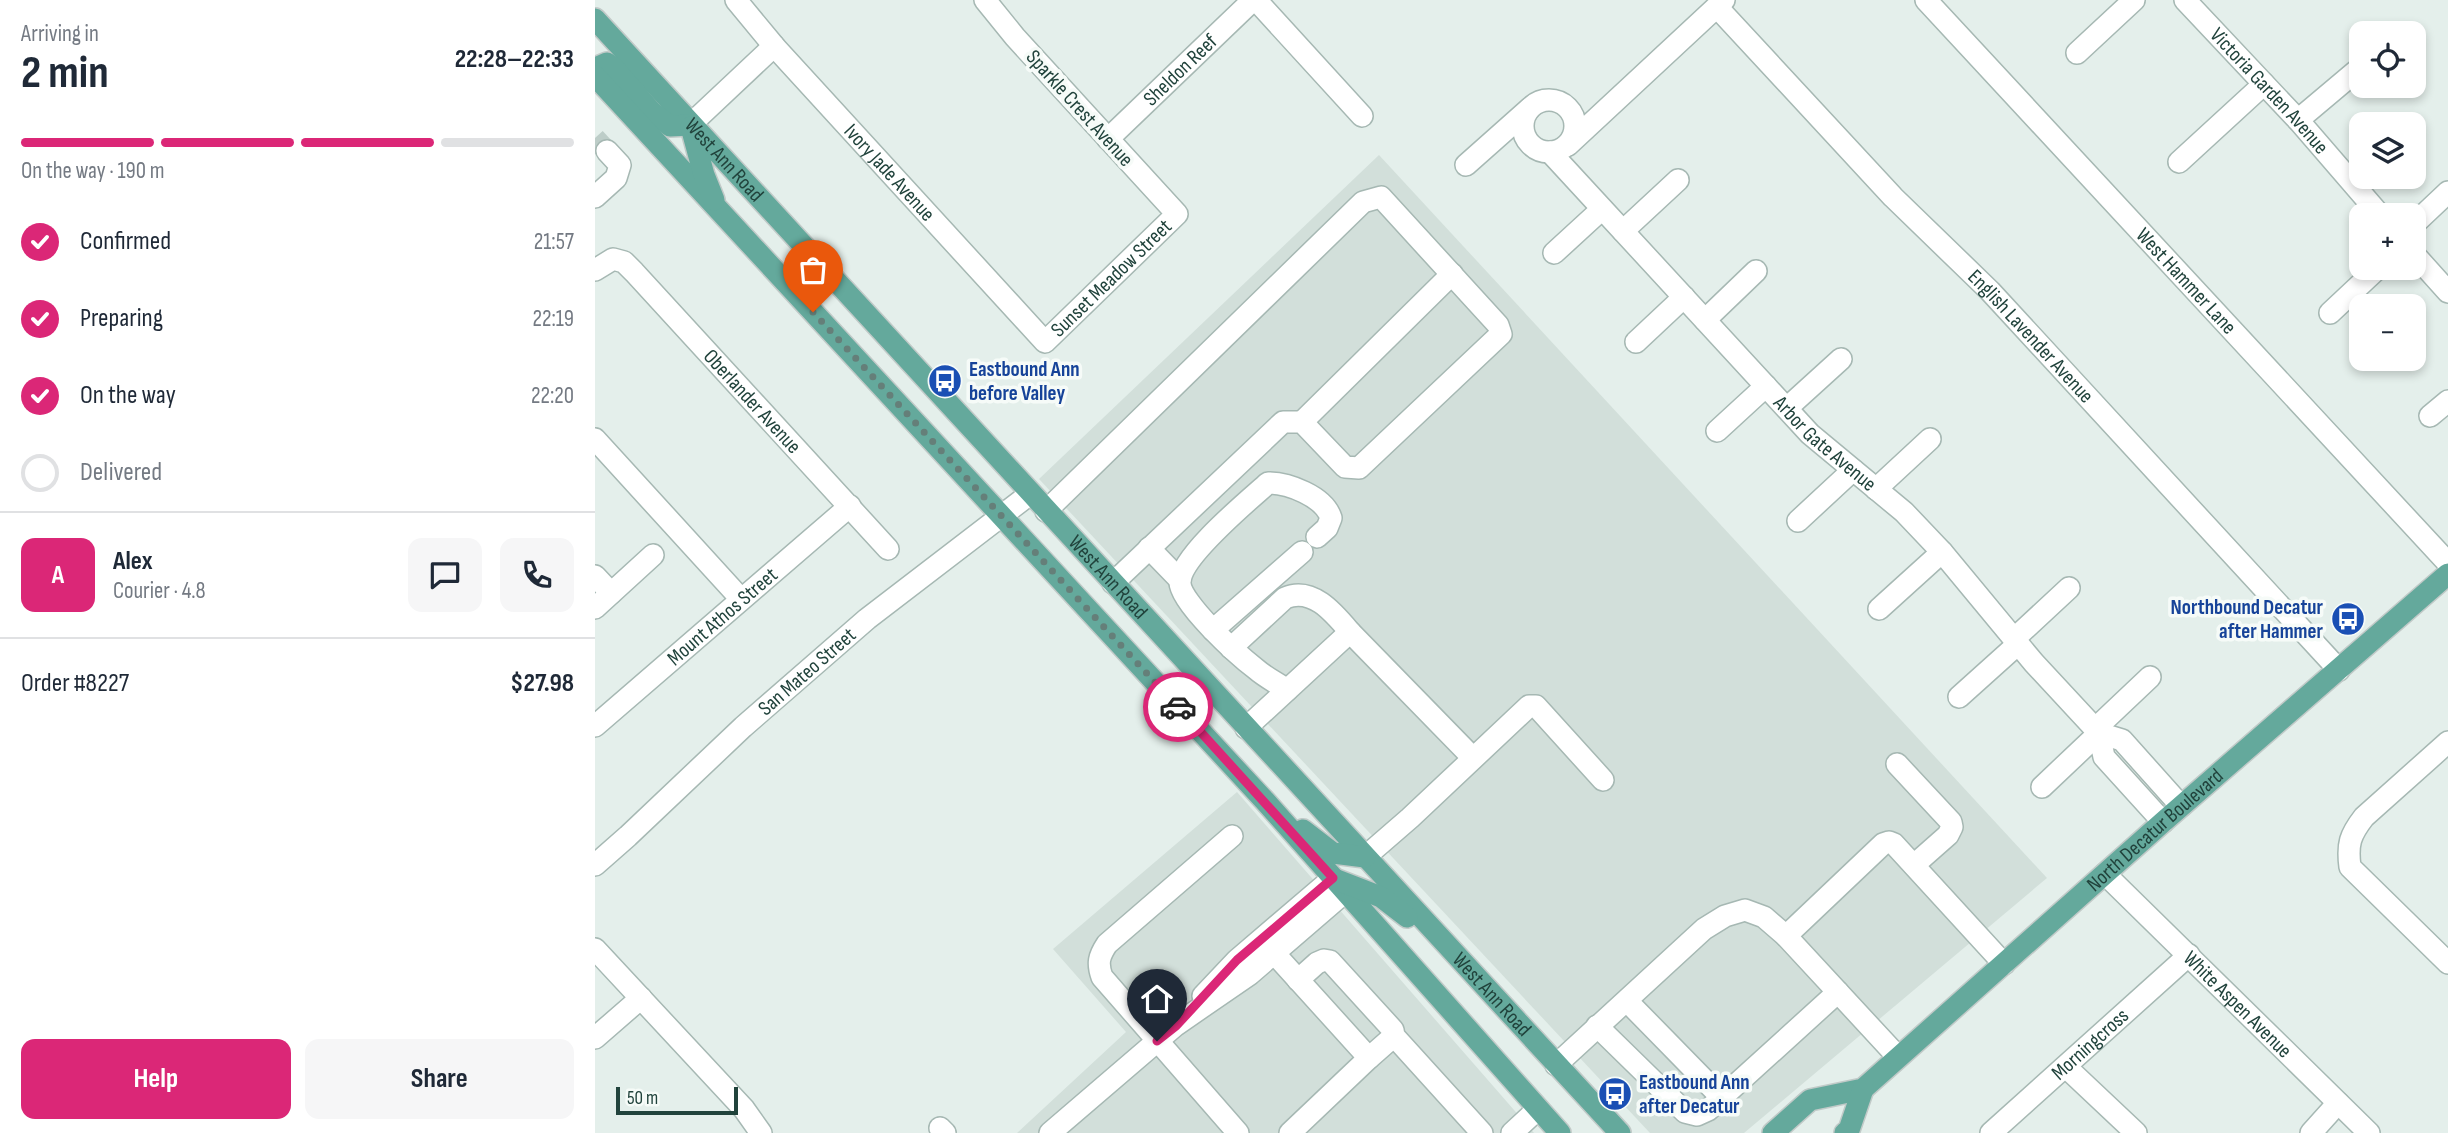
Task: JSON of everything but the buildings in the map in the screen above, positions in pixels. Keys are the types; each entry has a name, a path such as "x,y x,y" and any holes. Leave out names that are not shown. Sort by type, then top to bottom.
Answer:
{"main road":[{"name":"West Ann Road","path":"595,19 1620,1133"},
{"path":"595,68 607,64 614,68 652,112 670,126 690,125 703,175 721,215"},
{"name":"West Ann Road","path":"595,76 1265,801 1560,1133"},
{"name":"North Decatur Boulevard","path":"1845,1133 1849,1130 1863,1089 2181,806 2448,574"},
{"path":"1265,801 1333,853 1365,857"},
{"path":"1339,885 1381,897 1453,952"},
{"path":"1773,1133 1810,1100 1863,1089"}],"street":[{"name":"Ivory Jade Avenue","path":"736,0 774,47 1045,342"},
{"name":"Sparkle Crest Avenue","path":"985,0 1015,37 1177,214"},
{"path":"1254,0 1361,116"},
{"name":"Sheldon Reef","path":"1108,139 1254,0"},
{"name":"West Hammer Lane","path":"1926,0 2448,563"},
{"path":"2077,53 2134,0"},
{"path":"1531,107 1523,123 1524,132 1533,147 1559,149 1721,3"},
{"name":"English Lavender Avenue","path":"1721,3 1893,197 2013,316 2339,670"},
{"name":"Victoria Garden Avenue","path":"2196,4 2370,203"},
{"path":"690,125 774,47"},
{"path":"2298,120 2349,77"},
{"path":"2179,162 2265,84"},
{"path":"1466,166 1531,107 1547,100 1564,105 1570,112 1575,129 1559,149"},
{"name":"Arbor Gate Avenue","path":"1559,149 1602,209 1810,434 1904,512 1942,552 2016,641 2097,731 2104,757 2163,822"},
{"path":"595,197 616,178 620,165 607,151"},
{"path":"1623,231 1678,180"},
{"path":"2426,213 2448,192"},
{"path":"1046,511 1363,202 1381,197 1498,325 1501,334 1359,468 1345,467 1302,422"},
{"path":"1554,253 1602,209"},
{"name":"Sunset Meadow Street","path":"1045,342 1177,214"},
{"name":"Oberlander Avenue","path":"604,265 624,262 888,549"},
{"path":"2426,267 2448,292"},
{"path":"1705,320 1756,271"},
{"path":"1113,583 1283,422 1302,422 1452,274"},
{"path":"2330,313 2365,280"},
{"path":"1636,342 1684,297"},
{"path":"1787,408 1841,359"},
{"path":"1717,431 1766,386"},
{"path":"2431,416 2448,401"},
{"path":"595,439 741,599"},
{"path":"1876,489 1930,439"},
{"path":"1798,521 1853,470"},
{"path":"1179,580 1185,567 1207,539 1268,483 1281,483 1324,505 1331,517 1327,528 1213,630"},
{"name":"San Mateo Street","path":"595,865 743,727 867,619 1030,494"},
{"name":"Mount Athos Street","path":"597,720 850,506"},
{"path":"1154,544 1179,580 1181,591 1213,630 1256,669 1287,690"},
{"path":"1879,609 1942,552"},
{"path":"595,608 653,555"},
{"path":"595,576 611,593"},
{"path":"1959,698 2069,588"},
{"path":"1231,648 1285,597 1294,594 1308,596 1329,608 1473,758"},
{"path":"1246,728 1350,632"},
{"path":"2042,787 2150,677"},
{"path":"1365,857 1529,706 1536,706 1603,780"},
{"name":"Arbor Gate Avenue","path":"2097,731 2122,740 2181,806"},
{"path":"2448,742 2364,817 2354,829 2347,848 2350,867 2448,963"},
{"path":"1897,764 1951,822 1952,827 1948,835 1914,865"},
{"path":"1232,836 1107,944 1099,956 1098,965 1102,977 1238,1133"},
{"path":"1786,936 1883,844 1889,842 1914,865 2004,964"},
{"name":"White Aspen Avenue","path":"2105,874 2369,1133"},
{"path":"1049,1133 1157,1041 1274,953 1339,885"},
{"path":"1176,1026 1237,960 1339,885"},
{"path":"1556,1065 1704,929 1725,916 1745,910 1764,917 1786,936 1898,1057"},
{"path":"595,949 744,1109 761,1133"},
{"path":"1274,953 1369,1058"},
{"name":"Morningcross","path":"1991,1133 2189,955"},
{"path":"1298,980 1317,963 1330,961 1482,1133"},
{"path":"1597,1026 1685,1112 1697,1115 1722,1098 1838,992"},
{"path":"595,1038 641,998"},
{"path":"1627,1001 1722,1098"},
{"path":"1290,1133 1394,1036"},
{"path":"2066,1067 2136,1133"},
{"path":"2311,1133 2338,1104"},
{"path":"1512,1133 1538,1109"}],"shaded area":[{"path":"1379,155 2047,878 1744,1133 1650,1133 1039,479"},
{"path":"1237,792 1534,1133 1017,1133 1126,1032 1053,949"}],"tunnel":[{"path":"595,138 607,151"}],"way so far":[{"path":"813,312 1178,707"}],"place":[{"name":"Eastbound Ann before Valley","path":"945,381"},
{"name":"Northbound Decatur after Hammer","path":"2348,619"},
{"name":"Eastbound Ann after Decatur","path":"1615,1094"}],"route":[{"path":"1157,1041 1176,1026 1237,960 1333,878 1178,707"}]}
